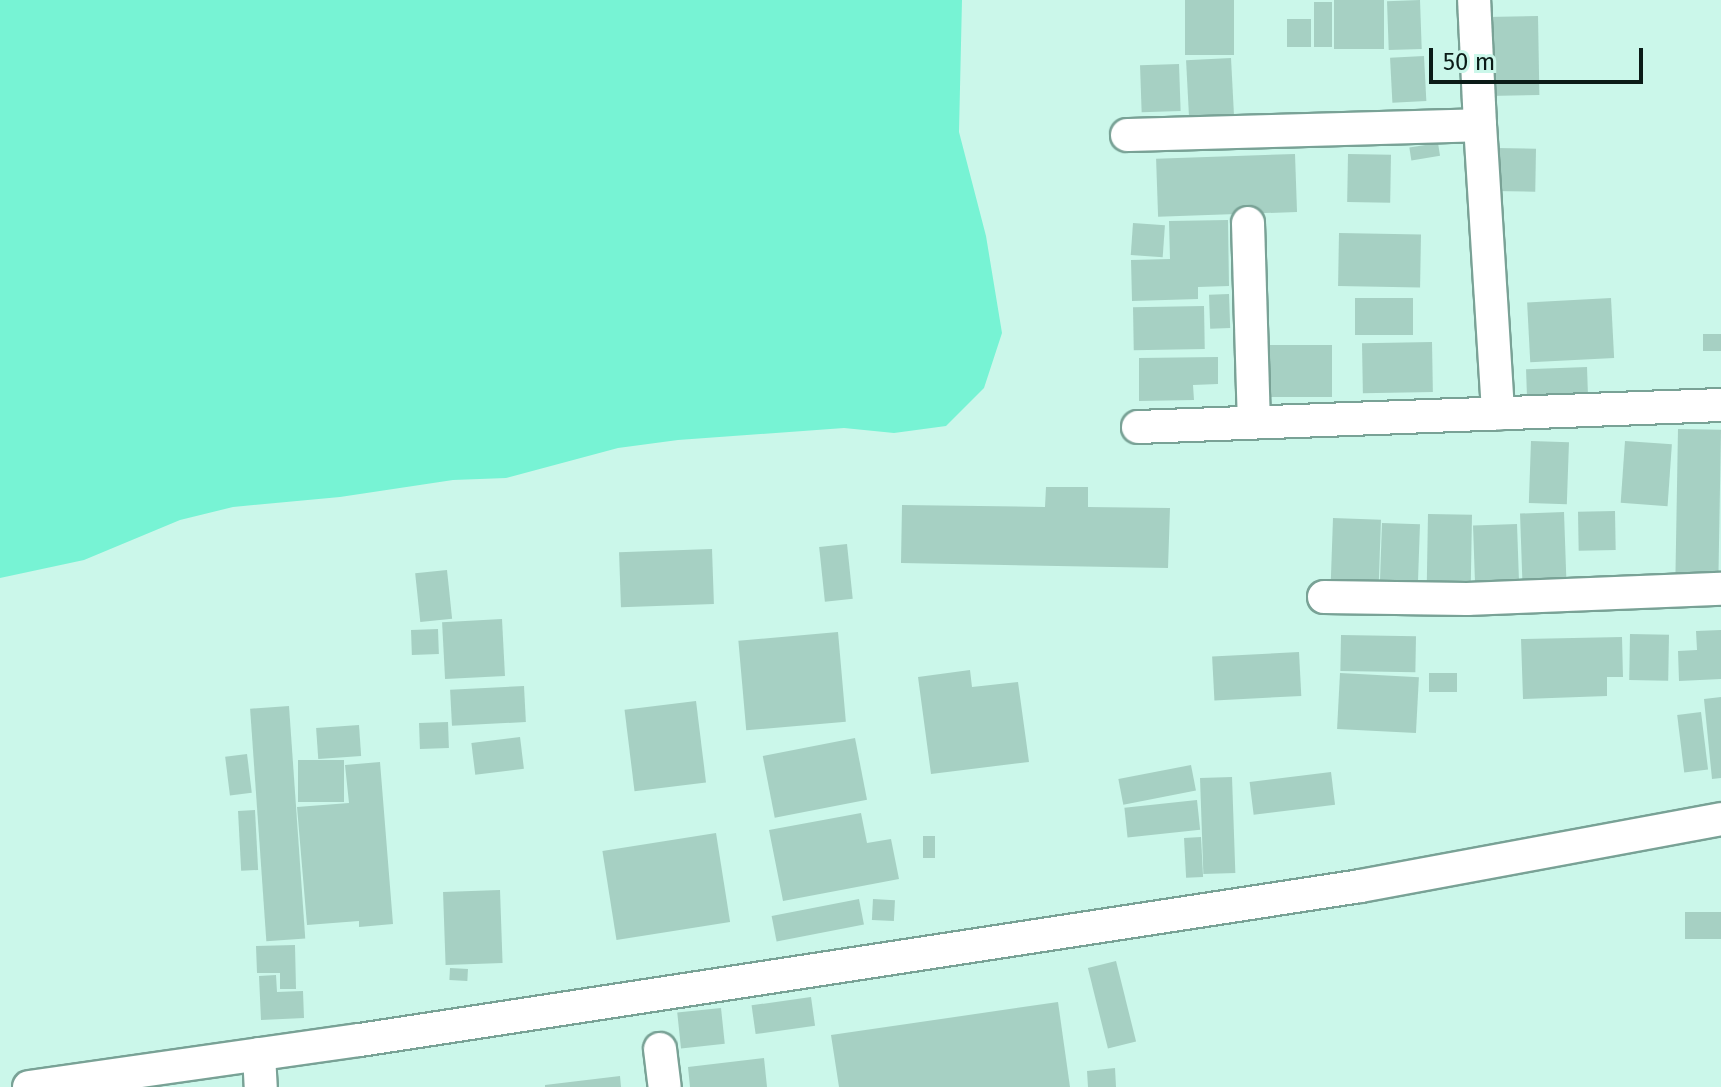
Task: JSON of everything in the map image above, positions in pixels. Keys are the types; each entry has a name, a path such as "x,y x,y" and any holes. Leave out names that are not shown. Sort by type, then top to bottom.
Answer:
{"street":[{"path":"1474,0 1498,413"},
{"path":"1127,135 1480,125"},
{"path":"1248,223 1254,422"},
{"path":"1138,427 1721,405"},
{"path":"1324,597 1467,599 1721,589"},
{"path":"29,1087 1360,886 1721,819"},
{"path":"660,1049 665,1087"},
{"path":"259,1054 261,1087"}],"green space":[{"path":"0,0 962,0 959,132 986,236 1002,333 984,388 946,426 894,433 844,428 678,440 618,448 506,478 453,480 340,497 233,507 180,520 84,560 0,578"}],"building":[{"path":"1185,0 1234,0 1234,55 1185,55"},
{"path":"1334,0 1384,0 1384,49 1334,49"},
{"path":"1420,0 1422,49 1389,50 1387,1"},
{"path":"1314,2 1332,2 1332,47 1314,47"},
{"path":"1538,16 1539,95 1488,96 1487,17"},
{"path":"1287,19 1311,19 1311,47 1287,47"},
{"path":"1424,56 1426,101 1392,103 1390,58"},
{"path":"1231,58 1234,114 1189,116 1186,60"},
{"path":"1179,64 1181,111 1142,112 1140,65"},
{"path":"1438,143 1440,156 1411,160 1409,148"},
{"path":"1495,148 1536,149 1535,192 1494,191"},
{"path":"1295,154 1297,212 1158,217 1156,159"},
{"path":"1348,154 1391,155 1390,203 1347,202"},
{"path":"1228,220 1229,286 1198,287 1198,299 1132,301 1131,260 1170,259 1169,221"},
{"path":"1133,223 1165,225 1163,257 1131,255"},
{"path":"1339,233 1421,234 1420,287 1338,286"},
{"path":"1229,294 1230,328 1210,329 1209,295"},
{"path":"1355,298 1413,298 1413,335 1355,335"},
{"path":"1611,298 1614,358 1530,362 1527,302"},
{"path":"1204,306 1205,349 1134,350 1133,307"},
{"path":"1703,334 1721,334 1721,351 1703,351"},
{"path":"1432,342 1433,392 1363,393 1362,343"},
{"path":"1262,345 1332,345 1332,397 1262,397"},
{"path":"1218,357 1218,384 1193,385 1194,400 1139,401 1139,358"},
{"path":"1587,367 1588,396 1527,398 1526,369"},
{"path":"1678,429 1721,430 1718,575 1675,574"},
{"path":"1531,441 1569,442 1567,504 1529,503"},
{"path":"1625,441 1672,444 1668,506 1621,503"},
{"path":"1046,487 1088,487 1088,507 1170,508 1168,568 901,563 902,505 1045,507"},
{"path":"1615,511 1616,550 1579,551 1578,512"},
{"path":"1564,512 1566,581 1522,582 1520,514"},
{"path":"1428,514 1472,515 1471,585 1427,584"},
{"path":"1333,518 1381,520 1379,588 1331,586"},
{"path":"1382,523 1420,524 1418,591 1380,590"},
{"path":"1517,524 1519,586 1475,587 1473,526"},
{"path":"847,544 853,599 825,602 819,547"},
{"path":"712,549 714,604 621,607 619,552"},
{"path":"447,570 452,619 420,622 415,573"},
{"path":"502,619 505,676 445,679 442,622"},
{"path":"438,629 439,654 412,655 411,630"},
{"path":"1721,630 1721,679 1679,681 1678,651 1697,650 1696,631"},
{"path":"838,632 846,722 746,730 738,641"},
{"path":"1630,634 1669,635 1668,681 1629,680"},
{"path":"1341,635 1416,636 1415,672 1340,671"},
{"path":"1622,637 1623,677 1607,677 1607,696 1523,699 1521,639"},
{"path":"1299,652 1301,696 1214,700 1212,657"},
{"path":"970,670 972,687 1018,682 1029,762 931,774 918,677"},
{"path":"1340,673 1419,677 1416,733 1337,729"},
{"path":"1429,673 1457,673 1457,692 1429,692"},
{"path":"524,686 526,722 452,726 450,690"},
{"path":"1721,697 1721,778 1712,779 1704,699"},
{"path":"696,701 706,782 635,791 625,710"},
{"path":"289,706 305,938 266,941 250,709"},
{"path":"1701,712 1708,770 1684,772 1677,715"},
{"path":"448,722 449,748 420,749 419,723"},
{"path":"359,725 361,756 318,759 316,728"},
{"path":"520,737 524,769 475,775 471,743"},
{"path":"855,738 867,800 775,818 763,756"},
{"path":"247,754 252,793 230,795 225,757"},
{"path":"298,760 344,760 344,802 298,802"},
{"path":"380,762 393,924 359,927 359,921 307,925 297,807 349,803 345,765"},
{"path":"1191,765 1196,791 1123,805 1118,779"},
{"path":"1331,772 1335,805 1254,815 1250,782"},
{"path":"1232,777 1235,873 1203,874 1200,778"},
{"path":"1197,800 1200,830 1128,837 1124,808"},
{"path":"255,810 258,870 241,871 238,811"},
{"path":"861,813 867,843 891,839 899,879 783,901 769,830"},
{"path":"716,833 730,922 616,940 602,851"},
{"path":"923,836 935,836 935,858 923,858"},
{"path":"1201,837 1203,877 1186,878 1184,838"},
{"path":"500,890 503,963 446,965 443,892"},
{"path":"859,899 864,925 777,942 772,916"},
{"path":"873,899 895,900 894,921 872,920"},
{"path":"1685,912 1721,912 1721,939 1685,939"},
{"path":"295,945 296,989 280,989 280,973 257,973 256,946"},
{"path":"1116,961 1136,1042 1108,1049 1088,968"},
{"path":"450,968 468,969 467,981 449,980"},
{"path":"276,975 277,992 303,991 304,1018 261,1020 259,976"},
{"path":"811,997 815,1026 756,1034 752,1005"},
{"path":"1058,1002 1070,1087 839,1087 831,1035"},
{"path":"721,1008 725,1044 681,1048 677,1013"},
{"path":"764,1058 767,1087 690,1087 688,1067"},
{"path":"1115,1068 1116,1087 1088,1087 1087,1071"},
{"path":"620,1076 621,1087 545,1087 545,1085"}]}
